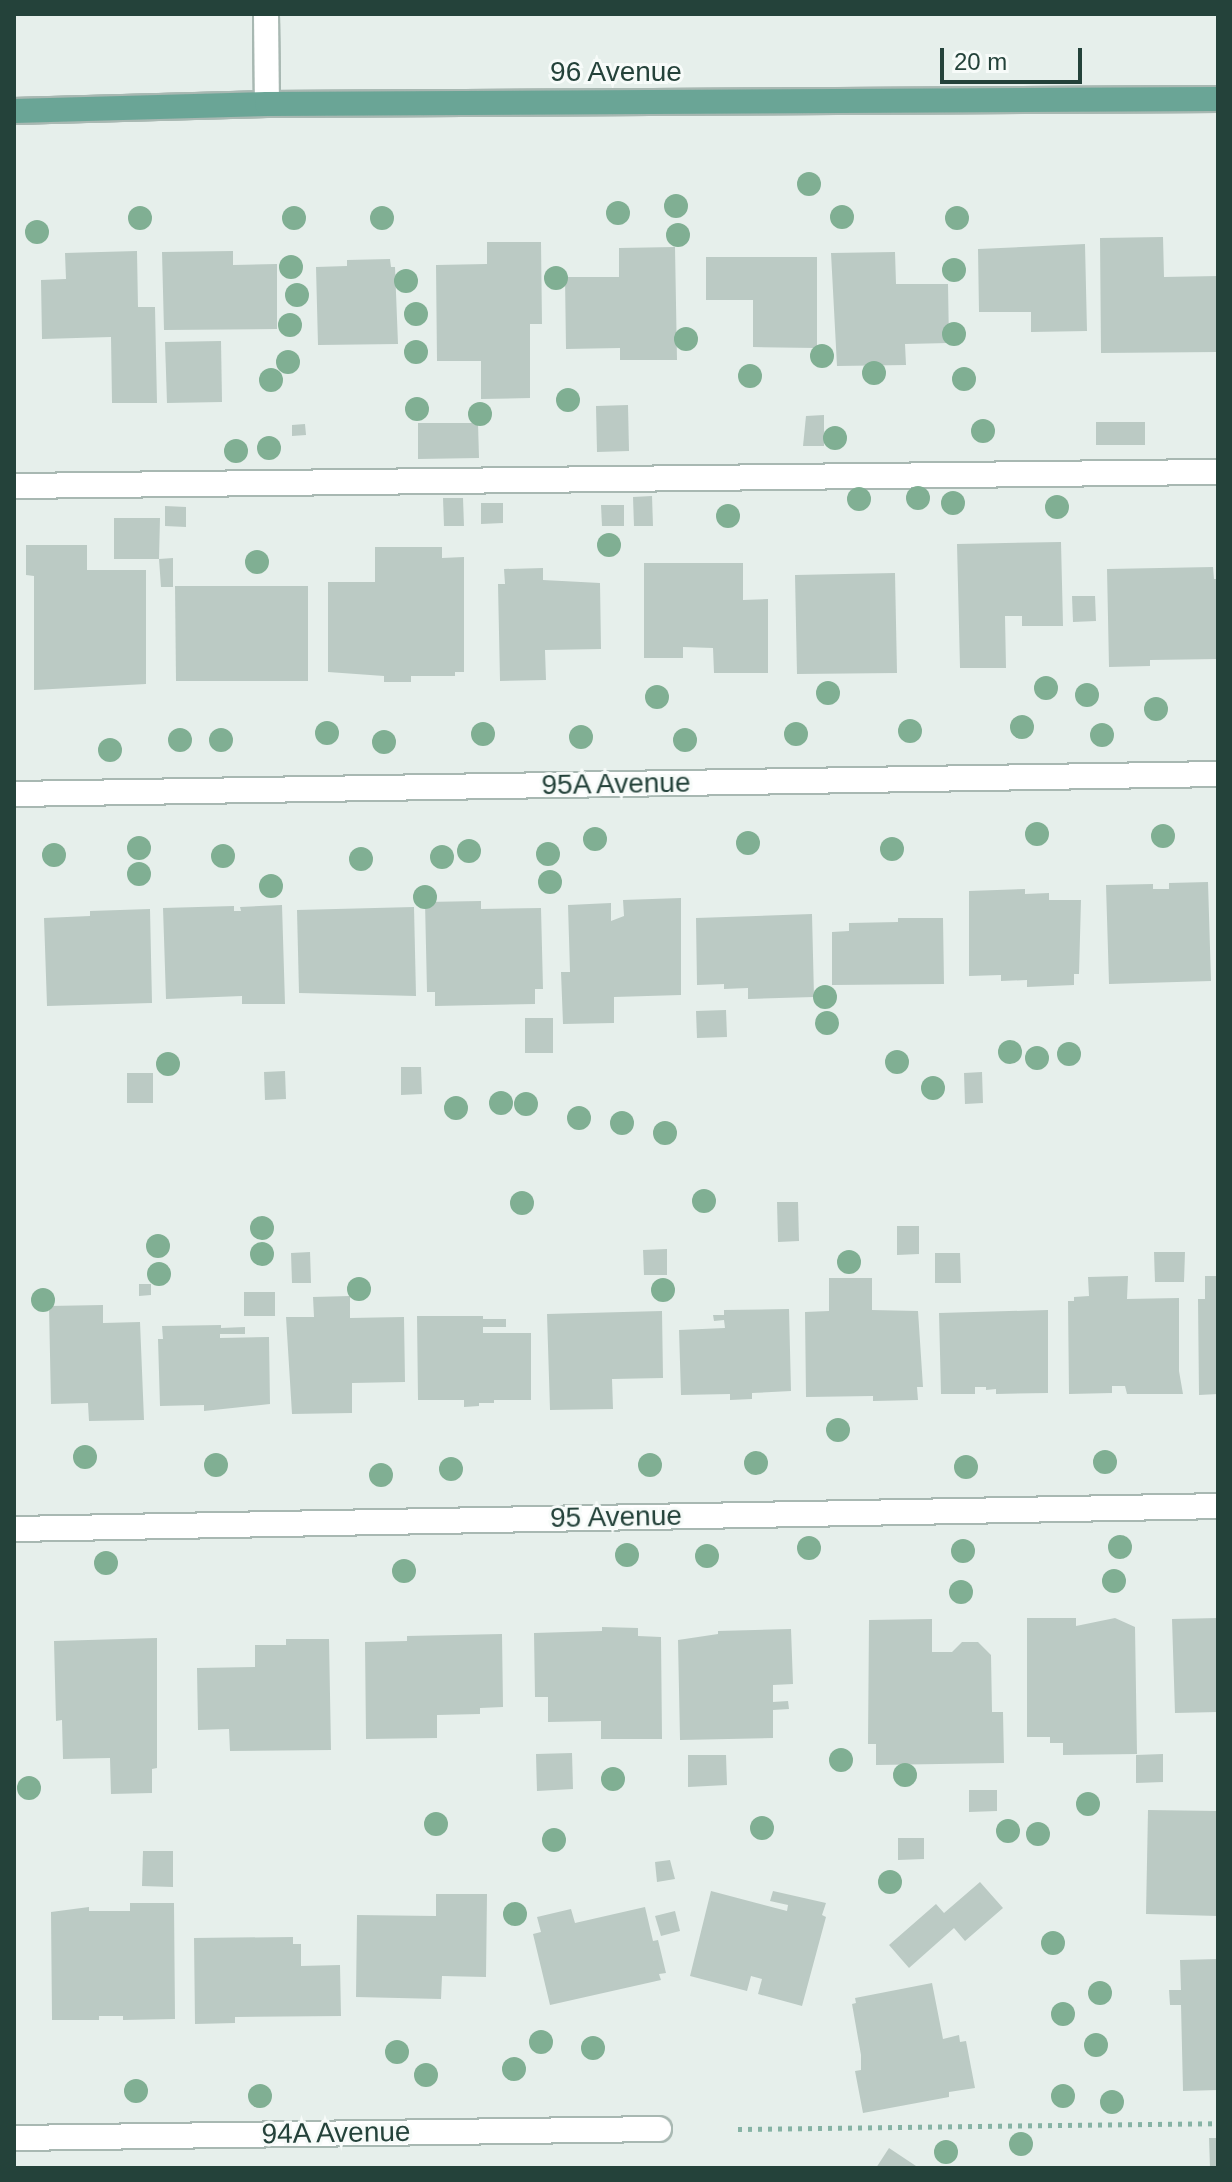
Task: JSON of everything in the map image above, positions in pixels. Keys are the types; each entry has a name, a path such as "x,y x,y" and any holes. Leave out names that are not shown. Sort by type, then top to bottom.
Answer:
{"main road":[{"name":"96 Avenue","path":"14,111 267,104 1218,99"}],"street":[{"path":"266,14 267,104"},
{"path":"14,486 1218,472"},
{"name":"95A Avenue","path":"14,794 1218,774"},
{"name":"95 Avenue","path":"14,1529 1218,1506"},
{"name":"94A Avenue","path":"14,2138 659,2129"}],"path":[{"path":"738,2129 1218,2123"}],"building":[{"path":"1163,237 1164,277 1218,276 1218,352 1101,353 1100,238"},
{"path":"487,242 541,242 542,324 530,324 530,398 481,399 481,361 437,361 436,265 487,264"},
{"path":"1085,244 1087,331 1031,332 1031,312 979,312 978,249"},
{"path":"675,247 677,360 620,360 620,348 566,349 565,277 619,277 619,248"},
{"path":"137,251 138,307 155,307 157,403 112,403 111,337 42,339 41,280 66,279 65,253"},
{"path":"233,251 233,265 277,264 277,329 164,330 162,252"},
{"path":"895,252 896,284 948,284 949,343 905,344 906,365 837,366 831,253"},
{"path":"706,257 817,257 817,348 753,347 753,300 706,300"},
{"path":"390,259 391,267 395,267 398,344 318,345 316,267 347,266 347,260"},
{"path":"221,341 222,402 167,403 165,342"},
{"path":"628,405 629,451 597,452 596,406"},
{"path":"824,415 824,446 803,446 806,416"},
{"path":"1096,422 1145,422 1145,445 1096,445"},
{"path":"418,423 478,423 479,458 418,459"},
{"path":"305,424 306,435 292,436 292,425"},
{"path":"652,496 653,526 634,526 633,497"},
{"path":"443,498 463,498 464,526 444,526"},
{"path":"481,503 503,503 503,523 481,524"},
{"path":"601,505 624,505 624,526 602,526"},
{"path":"165,506 186,507 186,527 165,526"},
{"path":"114,518 160,518 159,559 114,559"},
{"path":"1061,542 1063,626 1022,626 1022,616 1005,616 1006,668 960,668 957,544"},
{"path":"26,545 87,545 87,570 146,570 146,684 34,690 34,576 26,575"},
{"path":"375,547 442,547 442,558 464,557 464,672 455,672 455,676 411,676 411,682 384,682 384,676 328,672 328,582 375,582"},
{"path":"173,558 173,587 161,587 159,559"},
{"path":"644,563 743,563 743,600 768,599 768,673 714,673 713,648 683,647 683,658 644,658"},
{"path":"1213,567 1214,579 1218,579 1218,659 1150,660 1150,666 1109,667 1107,569"},
{"path":"543,568 543,580 600,583 601,649 545,650 546,680 500,681 498,584 505,584 504,569"},
{"path":"895,573 897,673 797,674 795,575"},
{"path":"175,586 308,586 308,681 176,681"},
{"path":"1072,596 1095,596 1096,621 1073,622"},
{"path":"1208,882 1211,981 1109,984 1106,885 1153,884 1153,889 1169,889 1169,883"},
{"path":"1025,889 1025,894 1049,893 1049,900 1081,900 1079,974 1074,974 1074,985 1027,987 1027,980 1001,981 1001,975 969,976 969,891"},
{"path":"681,898 681,995 614,997 614,1023 563,1024 561,972 570,972 568,905 611,903 611,921 624,916 623,900"},
{"path":"481,901 481,909 541,908 543,989 535,989 535,1004 435,1006 435,992 427,992 425,902"},
{"path":"282,905 285,1004 242,1004 242,996 166,999 163,908 234,906 234,911 241,911 240,907"},
{"path":"414,907 416,996 299,993 297,910"},
{"path":"150,909 152,1003 47,1006 44,918 90,916 90,911"},
{"path":"812,914 814,997 748,999 748,988 724,989 724,984 697,985 696,918"},
{"path":"898,918 943,918 944,984 832,985 832,932 849,931 849,923 898,922"},
{"path":"726,1010 727,1037 697,1038 696,1011"},
{"path":"525,1018 553,1018 553,1053 525,1053"},
{"path":"401,1067 421,1067 422,1094 401,1095"},
{"path":"285,1071 286,1099 265,1100 264,1072"},
{"path":"982,1072 983,1103 965,1104 964,1073"},
{"path":"127,1073 153,1073 153,1103 127,1103"},
{"path":"777,1202 798,1202 799,1241 778,1242"},
{"path":"897,1226 919,1226 919,1254 897,1255"},
{"path":"667,1249 667,1275 644,1275 643,1250"},
{"path":"310,1252 311,1283 292,1283 291,1253"},
{"path":"1154,1252 1185,1252 1184,1282 1155,1282"},
{"path":"935,1253 960,1253 961,1283 935,1283"},
{"path":"1128,1276 1127,1299 1179,1298 1179,1371 1183,1394 1127,1394 1125,1386 1112,1386 1112,1393 1069,1394 1068,1301 1074,1301 1074,1297 1089,1296 1088,1277"},
{"path":"1205,1276 1218,1276 1218,1394 1199,1395 1198,1299 1205,1299"},
{"path":"829,1278 872,1278 872,1310 918,1311 923,1387 917,1387 918,1400 873,1401 873,1396 806,1397 805,1312 829,1311"},
{"path":"139,1284 151,1284 151,1295 139,1296"},
{"path":"244,1292 275,1292 275,1316 244,1316"},
{"path":"350,1296 350,1318 404,1317 405,1382 352,1383 352,1413 292,1414 286,1317 314,1317 313,1297"},
{"path":"103,1305 103,1323 140,1322 144,1420 89,1421 88,1403 51,1404 49,1306"},
{"path":"789,1309 791,1391 752,1393 752,1399 730,1400 730,1394 681,1395 679,1330 725,1328 724,1320 714,1321 713,1315 724,1315 724,1310"},
{"path":"1048,1310 1048,1393 996,1394 996,1389 975,1387 975,1394 941,1394 939,1313"},
{"path":"662,1311 663,1378 612,1379 613,1409 550,1410 547,1314"},
{"path":"417,1316 506,1319 506,1327 483,1327 483,1333 531,1333 531,1400 494,1400 494,1403 464,1407 464,1400 418,1400"},
{"path":"221,1325 221,1328 245,1327 245,1334 220,1334 220,1338 269,1337 270,1404 204,1411 204,1405 160,1406 158,1339 163,1339 162,1326"},
{"path":"1027,1618 1076,1618 1076,1626 1115,1618 1135,1627 1137,1754 1063,1755 1063,1743 1050,1743 1050,1737 1027,1737"},
{"path":"1218,1618 1218,1712 1175,1713 1172,1619"},
{"path":"932,1619 932,1652 952,1652 962,1642 978,1642 991,1655 992,1712 1003,1712 1004,1763 876,1765 876,1744 868,1744 869,1620"},
{"path":"602,1627 638,1628 638,1636 661,1637 662,1739 601,1739 601,1721 548,1722 548,1697 535,1697 534,1633 602,1631"},
{"path":"791,1629 793,1684 773,1685 773,1702 788,1701 789,1709 773,1710 773,1738 680,1740 678,1640 718,1634 718,1631"},
{"path":"502,1634 503,1707 480,1708 480,1714 437,1715 437,1738 366,1739 365,1642 407,1641 407,1636"},
{"path":"157,1638 157,1768 152,1769 152,1793 111,1794 110,1758 63,1759 62,1720 56,1721 54,1641"},
{"path":"286,1639 329,1639 331,1750 230,1751 229,1729 198,1730 197,1668 255,1667 255,1645 286,1645"},
{"path":"572,1753 573,1789 537,1791 536,1754"},
{"path":"1163,1754 1163,1782 1136,1783 1136,1755"},
{"path":"688,1755 726,1755 727,1785 688,1787"},
{"path":"969,1790 997,1790 997,1811 969,1812"},
{"path":"1148,1810 1218,1811 1218,1916 1146,1914"},
{"path":"898,1838 924,1838 924,1859 898,1860"},
{"path":"143,1851 173,1851 173,1887 142,1886"},
{"path":"670,1860 675,1879 657,1882 655,1862"},
{"path":"980,1882 1003,1908 965,1941 954,1928 909,1968 889,1945 936,1904 944,1913"},
{"path":"711,1891 787,1911 788,1905 770,1901 773,1891 826,1903 822,1915 826,1917 802,2006 758,1994 762,1979 751,1976 747,1991 690,1976"},
{"path":"436,1894 487,1894 486,1977 442,1976 441,1999 356,1997 357,1915 436,1916"},
{"path":"130,1903 174,1903 175,2019 123,2020 123,2016 99,2016 99,2020 52,2020 51,1912 89,1907 89,1911 130,1911"},
{"path":"645,1907 653,1941 658,1940 666,1973 659,1974 661,1980 550,2005 533,1934 541,1932 537,1917 571,1909 575,1923"},
{"path":"675,1911 680,1931 661,1936 655,1916"},
{"path":"293,1937 293,1944 301,1944 301,1966 340,1965 341,2016 235,2017 235,2023 195,2024 194,1938"},
{"path":"1218,1959 1218,2090 1183,2091 1181,2005 1170,2005 1169,1990 1181,1990 1180,1960"},
{"path":"932,1983 943,2039 959,2035 960,2042 966,2041 975,2088 949,2092 949,2097 863,2113 855,2071 861,2070 861,2055 852,2004 856,2003 855,1998"},
{"path":"1209,2138 1218,2138 1218,2168 1210,2168"},
{"path":"889,2148 919,2168 876,2168"}]}
